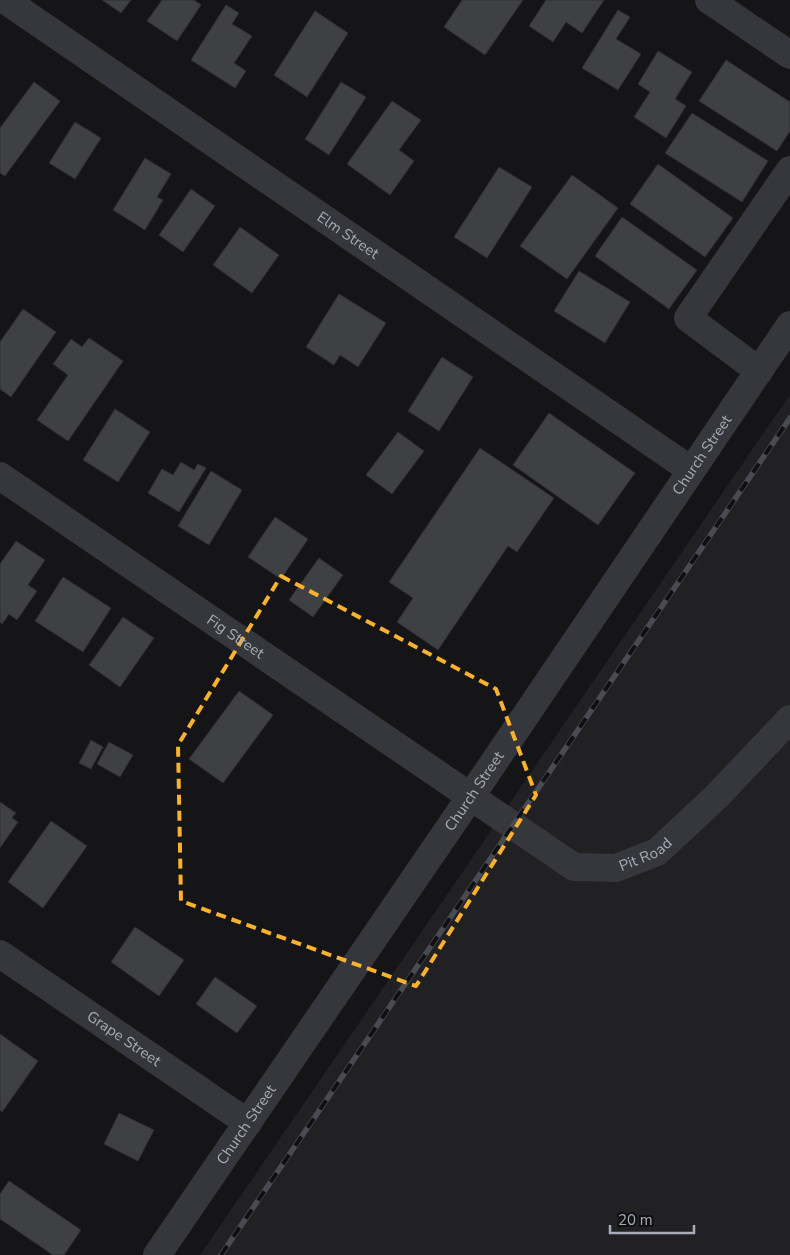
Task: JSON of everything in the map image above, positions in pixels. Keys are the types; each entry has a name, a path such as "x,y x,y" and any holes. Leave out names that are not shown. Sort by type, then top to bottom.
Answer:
{"street":[{"name":"Elm Street","path":"5,0 691,470"},
{"path":"709,0 790,55"},
{"path":"758,371 688,318 790,170"},
{"name":"Church Street","path":"157,1255 790,325"},
{"name":"Fig Street","path":"0,476 471,796"},
{"name":"Pit Road","path":"471,796 574,867 616,868 657,852 716,797 790,718"},
{"name":"Grape Street","path":"0,954 248,1123"}],"highlighted area":[{"path":"281,576 496,689 536,795 416,986 181,901 178,745"}],"shaded area":[{"path":"790,395 790,1255 200,1255 769,425"}],"building":[{"path":"102,0 131,0 121,13"},
{"path":"162,0 194,0 201,5 177,41 147,21"},
{"path":"462,0 523,0 485,55 444,27"},
{"path":"546,0 604,0 582,33 566,22 553,42 529,26"},
{"path":"226,5 239,13 232,24 252,36 234,63 246,71 235,88 191,60"},
{"path":"618,10 630,17 616,39 641,54 618,90 582,68"},
{"path":"315,11 348,33 307,97 274,75"},
{"path":"658,51 692,72 675,99 686,106 666,138 634,117 650,92 638,84"},
{"path":"726,60 790,102 790,131 777,151 699,101"},
{"path":"34,82 60,101 5,176 0,173 0,128"},
{"path":"341,82 366,97 329,155 305,139"},
{"path":"392,101 421,120 399,150 414,161 390,195 347,164"},
{"path":"692,113 768,161 742,202 665,153"},
{"path":"75,122 101,138 75,179 49,163"},
{"path":"145,158 171,174 157,197 163,200 145,230 113,210"},
{"path":"658,164 733,218 705,257 630,204"},
{"path":"499,167 532,187 487,258 454,237"},
{"path":"572,175 618,208 567,279 520,246"},
{"path":"191,189 215,206 183,252 159,235"},
{"path":"622,217 697,270 669,309 595,256"},
{"path":"240,227 279,255 252,293 213,265"},
{"path":"579,271 630,302 605,343 554,311"},
{"path":"339,294 386,323 358,367 340,355 334,365 306,347"},
{"path":"23,309 56,332 11,397 0,389 0,342"},
{"path":"89,338 123,361 68,441 37,420 68,375 53,364 71,339 82,347"},
{"path":"442,357 473,377 439,431 408,411"},
{"path":"115,409 150,432 118,482 83,460"},
{"path":"549,413 635,473 598,525 513,465"},
{"path":"398,432 424,451 392,494 366,475"},
{"path":"480,448 554,498 517,552 508,546 438,650 397,622 413,598 389,582"},
{"path":"181,462 194,470 198,464 206,468 179,512 148,493 162,469 173,475"},
{"path":"211,471 242,490 209,545 178,526"},
{"path":"275,517 308,539 281,579 248,557"},
{"path":"16,541 45,560 28,585 37,591 17,620 9,614 2,624 0,622 0,564"},
{"path":"319,558 343,575 313,617 289,600"},
{"path":"63,577 111,608 83,652 35,621"},
{"path":"123,617 154,638 120,687 89,665"},
{"path":"239,691 273,715 223,783 189,759"},
{"path":"91,740 103,747 91,769 79,763"},
{"path":"109,742 133,755 120,777 97,764"},
{"path":"0,802 16,813 12,818 18,822 0,848"},
{"path":"51,821 87,846 43,908 8,882"},
{"path":"135,927 184,960 159,996 111,962"},
{"path":"215,977 257,1006 237,1033 196,1004"},
{"path":"0,1034 38,1061 2,1112 0,1110"},
{"path":"119,1113 154,1130 138,1161 104,1144"},
{"path":"9,1181 81,1230 64,1255 53,1255 0,1219 0,1194"}],"railway":[{"path":"221,1255 790,418"}]}
